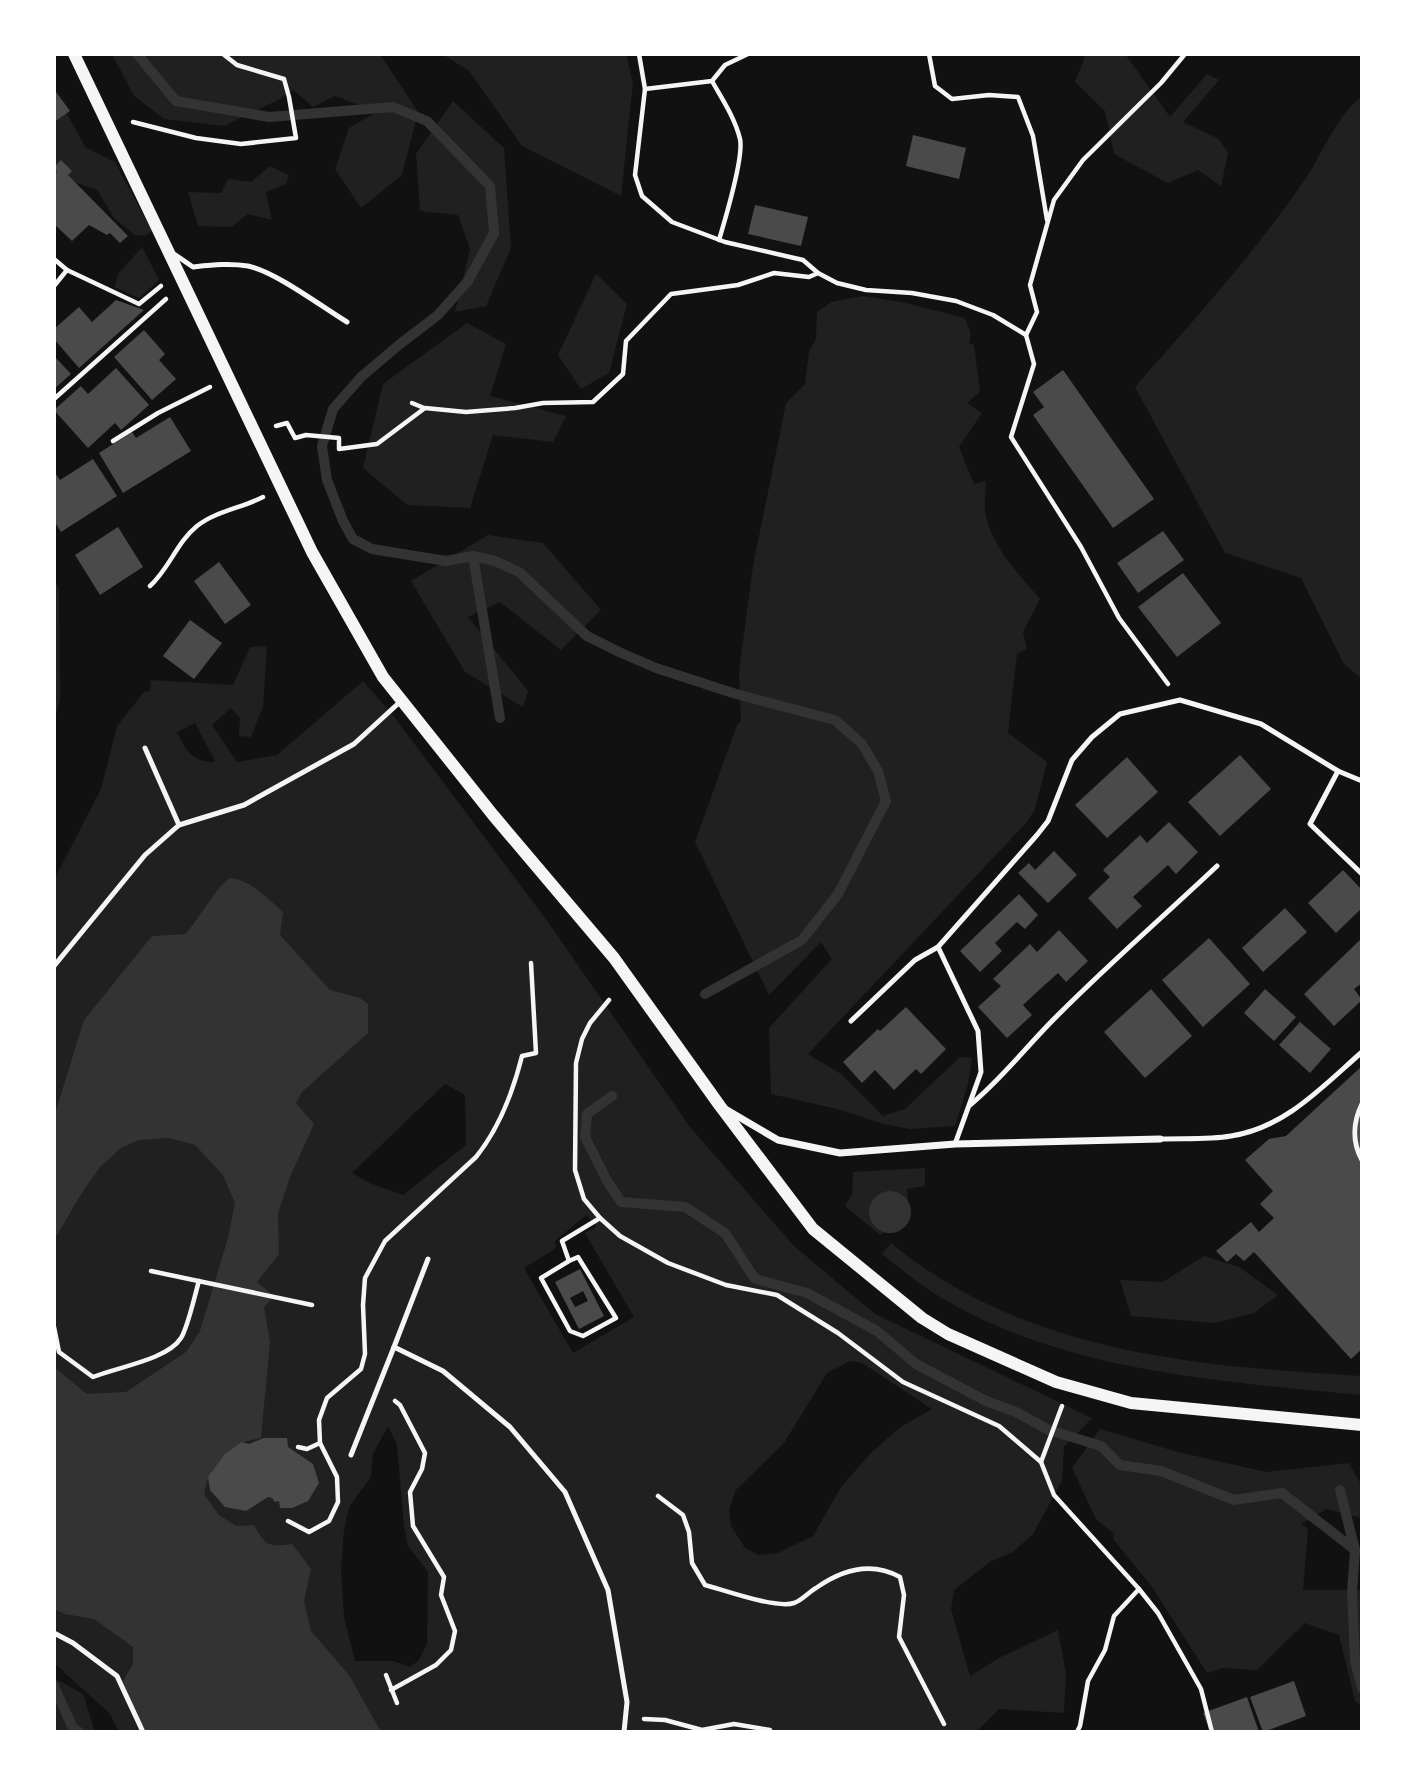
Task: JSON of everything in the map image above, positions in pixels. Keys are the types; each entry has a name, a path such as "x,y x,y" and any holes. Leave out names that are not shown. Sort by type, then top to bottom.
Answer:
{"street":[{"path":"74,54 312,552 383,677 614,958 720,1106 813,1229 922,1318 948,1334 1039,1376 1131,1402 1362,1425"},
{"path":"720,1106 778,1140 840,1153 955,1144 1160,1139"}],"lane":[{"path":"169,250 193,267 219,264 250,267 271,276 347,322"},
{"path":"851,1021 915,960 938,947 1048,821 1072,760 1092,737 1119,714 1180,699 1261,724 1338,771 1362,781"},
{"path":"54,966 145,855 179,825 244,805 354,744 401,701"},
{"path":"145,748 179,825"},
{"path":"1338,771 1310,824 1362,874"},
{"path":"970,1105 994,1085 1067,1006 1217,866"},
{"path":"938,947 978,1031 981,1072 955,1144"},
{"path":"1160,1139 1232,1136 1275,1123 1362,1052"},
{"path":"1362,1104 1354,1134 1362,1160"},
{"path":"351,1455 428,1259"},
{"path":"394,1347 443,1371 510,1427 565,1492 608,1590 627,1702 624,1732"},
{"path":"54,1633 73,1643 117,1676 143,1732"}],"path":[{"path":"129,121 196,138 241,144 296,138 284,79 237,65 223,54"},
{"path":"639,54 645,89 635,176 642,196 672,222 719,240 803,260 836,283 866,290 912,293 956,301 993,314 1026,335"},
{"path":"645,89 712,81 725,65 748,54"},
{"path":"929,54 935,86 952,99 989,95 1018,97 1033,136 1047,220"},
{"path":"1180,699 1119,618 1081,547 1011,437 1034,364 1026,335 1037,312 1031,285 1054,200 1083,160 1161,83 1185,54"},
{"path":"712,81 735,122 741,143 719,240"},
{"path":"54,258 67,270 139,304 178,270"},
{"path":"54,286 67,270"},
{"path":"412,403 425,408 466,412 543,403 593,402 623,374 626,341 671,294 738,285 774,273 809,277 818,273"},
{"path":"54,399 169,296"},
{"path":"113,441 158,412 212,386"},
{"path":"270,428 287,423 295,438 306,435 339,438 339,449 377,444 425,408"},
{"path":"150,586 160,577 177,549 198,526 223,513 248,505 282,486"},
{"path":"609,1000 590,1023 582,1039 576,1063 575,1170 584,1199 620,1237 668,1264 726,1285 777,1295 838,1333 903,1382 999,1426 1041,1462 1054,1494 1158,1613 1201,1689 1212,1732"},
{"path":"569,1261 562,1241 600,1218"},
{"path":"579,1257 616,1318 583,1336 570,1331 541,1278 569,1261 579,1257"},
{"path":"151,1270 312,1305"},
{"path":"54,1328 59,1352 93,1377 166,1351 181,1338 200,1281"},
{"path":"378,1386 400,1405 425,1453 422,1469 410,1492 412,1526 444,1577 441,1595 455,1631 451,1650 436,1665 391,1690"},
{"path":"1041,1462 1063,1404"},
{"path":"298,1447 307,1449 320,1443"},
{"path":"658,1496 683,1515 689,1532 692,1563 705,1585 772,1604 793,1604 828,1579 851,1570 884,1568 900,1577 904,1595 899,1637 944,1724"},
{"path":"1077,1732 1088,1681 1105,1650 1114,1616 1139,1589"},
{"path":"386,1675 397,1703"},
{"path":"625,1718 665,1720 702,1730 734,1724 770,1730"}],"shaded area":[{"path":"112,54 380,54 418,112 402,175 361,208 335,169 349,128 377,112 335,96 313,107 293,90 224,126 164,119 134,96"},
{"path":"442,54 626,54 633,83 621,196 522,146 469,71"},
{"path":"1086,54 1125,54 1170,117 1207,74 1219,80 1183,122 1219,139 1228,153 1221,186 1198,170 1168,183 1114,154 1105,111 1075,82"},
{"path":"1362,96 1362,679 1344,664 1301,578 1225,553 1135,387 1263,237 1302,184 1336,126"},
{"path":"453,101 504,148 511,248 486,306 455,312 470,249 458,215 420,211 416,154"},
{"path":"66,112 85,147 115,162 152,231 145,236 135,235 114,218 97,190 54,175 54,116"},
{"path":"270,166 289,175 286,184 266,192 272,220 248,214 231,227 198,226 188,192 221,193 228,179 251,182"},
{"path":"142,247 159,280 139,298 114,287 119,273"},
{"path":"596,274 627,304 609,373 581,389 558,355"},
{"path":"862,296 901,302 965,318 971,334 969,343 974,345 980,392 967,403 982,413 959,447 974,484 986,481 985,509 992,535 1014,569 1040,599 1023,632 1027,649 1017,654 1008,733 1047,762 1035,809 1027,822 808,1054 841,1074 883,1116 905,1109 960,1057 972,1058 968,1084 955,1126 910,1129 771,1094 769,1028 832,959 821,942 769,995 695,842 737,725 741,721 739,672 753,566 786,403 805,384 809,352 816,339 817,312 831,302"},
{"path":"467,323 506,344 490,396 566,416 553,442 493,435 470,508 407,505 363,468 383,384"},
{"path":"488,535 543,543 601,610 561,650 500,602 468,617 528,691 523,707 465,672 411,581"},
{"path":"54,580 59,588 60,700 54,723"},
{"path":"267,646 263,707 251,737 239,736 240,718 231,708 212,725 237,762 277,755 363,681 392,714 548,922 690,1127 794,1246 875,1314 1092,1418 1064,1447 1062,1481 1033,1534 1013,1552 991,1561 954,1590 951,1609 970,1676 1001,1657 1058,1630 1066,1674 1064,1713 999,1709 976,1732 119,1732 110,1714 54,1663 54,880 101,789 117,726 144,692 150,691 151,680 233,685 250,647","holes":["195,723 215,761 195,758 177,732","445,1084 465,1095 466,1145 403,1195 372,1184 352,1173","586,1215 597,1227 585,1233 634,1317 573,1353 524,1268 556,1248 555,1241","850,1361 862,1363 932,1409 899,1428 871,1453 841,1487 813,1536 778,1553 758,1555 745,1548 731,1526 729,1510 736,1490 784,1443 827,1373","388,1426 397,1445 408,1546 428,1572 427,1644 419,1660 410,1667 393,1661 355,1661 344,1617 341,1569 344,1530 349,1507 371,1477 373,1454"]},
{"path":"229,878 251,886 283,912 280,935 330,990 360,998 368,1004 368,1033 302,1092 296,1103 314,1124 290,1177 278,1213 279,1254 257,1282 274,1296 264,1307 270,1342 261,1438 243,1442 208,1477 204,1494 219,1515 236,1526 254,1525 268,1544 292,1544 311,1569 304,1601 311,1631 349,1675 381,1732 141,1732 123,1681 133,1664 133,1647 94,1619 65,1614 54,1609 54,1367 87,1394 126,1392 186,1352 200,1331 228,1238 235,1203 223,1175 195,1145 170,1138 139,1140 121,1148 101,1166 54,1240 54,1117 84,1020 152,936 186,934"},
{"path":"925,1168 925,1186 907,1189 908,1202 903,1196 870,1206 869,1215 872,1222 885,1232 880,1235 845,1206 852,1194 853,1172"},
{"path":"890,1191 905,1197 911,1212 905,1227 890,1233 875,1227 869,1212 875,1197"},
{"path":"891,1243 943,1280 997,1309 1055,1331 1114,1347 1175,1359 1362,1376 1362,1395 1257,1385 1149,1370 1044,1344 994,1325 930,1291 882,1254"},
{"path":"1204,1256 1239,1267 1278,1295 1254,1313 1215,1323 1131,1316 1120,1280 1163,1282"},
{"path":"1100,1429 1178,1452 1266,1472 1349,1463 1362,1486 1362,1518 1326,1509 1301,1524 1308,1529 1303,1590 1362,1590 1362,1706 1355,1701 1339,1635 1305,1623 1257,1670 1223,1668 1207,1673 1152,1587 1113,1539 1114,1534 1096,1519 1072,1468"},
{"path":"54,1678 83,1694 95,1732 54,1732"}],"building":[{"path":"54,89 70,111 54,122"},
{"path":"913,135 966,148 959,179 906,166"},
{"path":"61,160 72,171 68,175 128,236 120,243 110,233 107,235 89,225 72,241 54,224 54,175 57,172 54,167"},
{"path":"755,205 808,217 801,246 748,234"},
{"path":"116,300 144,310 79,368 54,339 54,329 79,307 92,322"},
{"path":"144,330 165,354 159,360 176,379 152,400 114,357"},
{"path":"54,356 71,374 54,389"},
{"path":"116,368 149,405 121,430 115,423 88,448 54,410 81,386 88,394"},
{"path":"1063,370 1154,499 1113,528 1033,415 1044,407 1033,392"},
{"path":"170,417 191,451 123,493 99,453 132,432 136,438"},
{"path":"93,459 117,496 61,532 54,521 54,471 60,480"},
{"path":"118,527 143,567 100,595 75,555"},
{"path":"1163,531 1184,560 1138,593 1117,563"},
{"path":"219,562 251,605 225,624 194,581"},
{"path":"1183,573 1221,623 1177,657 1138,607"},
{"path":"190,620 222,643 194,679 163,656"},
{"path":"1240,755 1271,789 1220,836 1188,802"},
{"path":"1127,757 1158,792 1107,838 1075,805"},
{"path":"1169,822 1198,852 1176,874 1168,865 1133,897 1142,906 1117,929 1088,898 1110,877 1103,870 1140,835 1147,843"},
{"path":"1054,851 1077,875 1048,903 1018,873 1029,863 1035,870"},
{"path":"1343,870 1362,890 1362,908 1336,933 1308,903"},
{"path":"1019,894 1038,915 1025,929 1017,922 995,943 1002,951 980,972 960,951"},
{"path":"1285,908 1307,932 1263,972 1242,948"},
{"path":"1059,930 1088,961 1066,982 1058,973 1023,1005 1032,1015 1007,1038 978,1007 1001,986 993,979 1030,944 1037,952"},
{"path":"1209,938 1250,984 1203,1027 1162,980"},
{"path":"1362,938 1362,983 1354,989 1362,1000 1334,1026 1304,994"},
{"path":"1151,989 1192,1036 1145,1078 1104,1032"},
{"path":"1265,989 1296,1017 1274,1041 1244,1013"},
{"path":"906,1007 946,1049 921,1074 916,1069 894,1090 875,1070 862,1083 843,1062"},
{"path":"1300,1022 1331,1049 1310,1073 1279,1045"},
{"path":"1362,1066 1362,1349 1351,1359 1254,1252 1244,1261 1236,1254 1227,1262 1216,1251 1251,1222 1259,1232 1274,1218 1260,1204 1273,1191 1245,1160 1269,1139 1286,1136"},
{"path":"580,1269 604,1316 579,1329 555,1282","holes":["583,1291 588,1301 575,1307 570,1298"]},
{"path":"264,1438 287,1438 288,1447 313,1464 319,1483 308,1501 292,1508 280,1508 279,1501 275,1502 268,1497 246,1511 225,1507 210,1490 208,1477 225,1454 242,1442 249,1444"},
{"path":"1294,1681 1306,1716 1263,1732 1250,1697"},
{"path":"1247,1697 1259,1732 1210,1732 1203,1713"}],"waterway":[{"path":"137,54 176,101 269,117 393,107 427,121 490,186 494,233 468,281 438,315 361,377 333,409 322,446 327,480 353,539 372,549 446,561 473,556 495,561 519,572 587,636 619,652 656,668 736,694 835,720 862,744 878,771 886,801 838,894 802,940 705,994"},
{"path":"473,556 500,718"},
{"path":"612,1096 587,1114 585,1137 621,1202 685,1207 725,1233 755,1279 807,1293 877,1331 916,1364 1049,1430 1101,1446 1120,1465 1161,1471 1234,1500 1282,1493 1355,1550"},
{"path":"1340,1490 1355,1550 1352,1592 1355,1661 1362,1688"},
{"path":"54,1686 73,1728 79,1732"}]}
